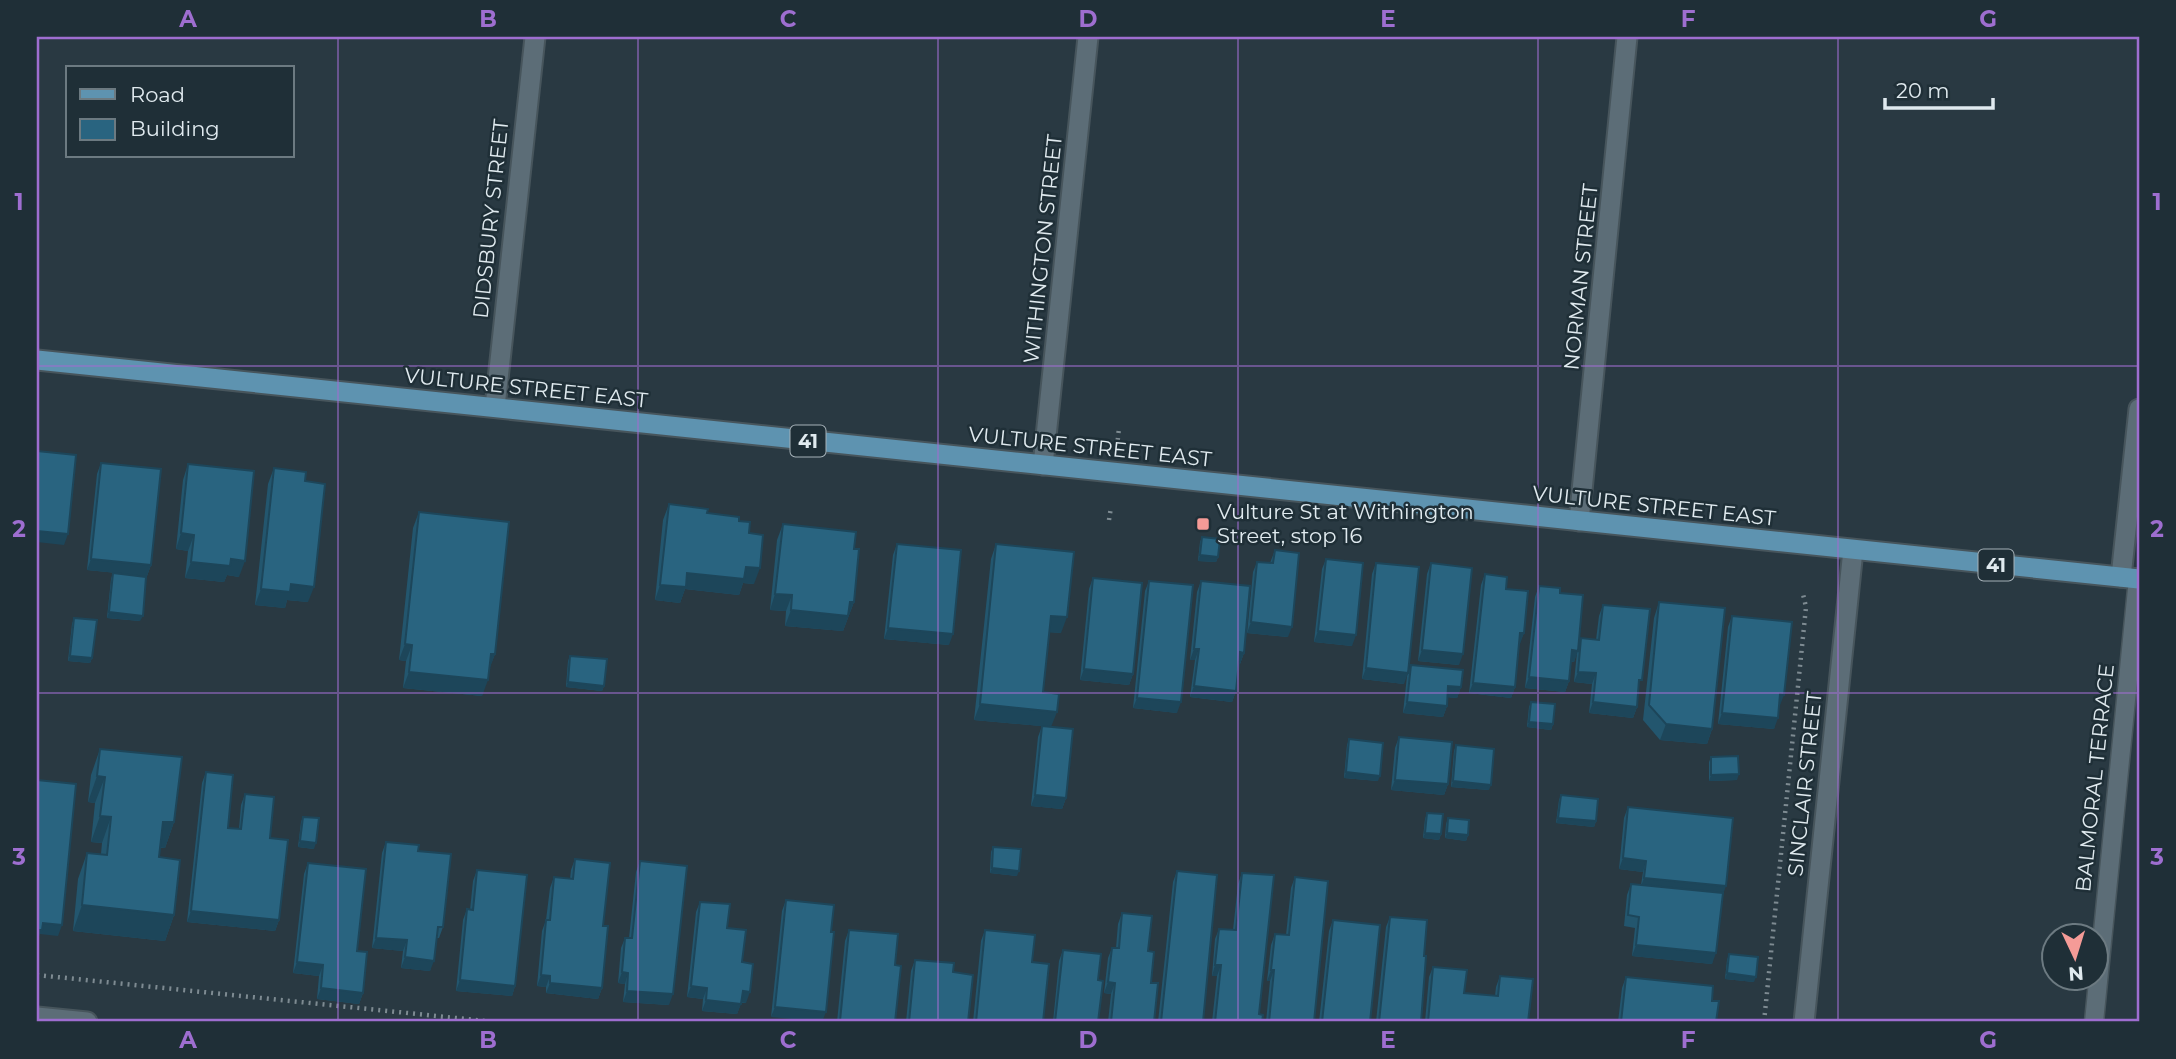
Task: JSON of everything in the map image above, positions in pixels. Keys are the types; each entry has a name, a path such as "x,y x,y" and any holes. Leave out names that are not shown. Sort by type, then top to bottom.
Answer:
{"main road":[{"name":"VULTURE STREET EAST","path":"37,360 2133,579"}],"street":[{"name":"DIDSBURY STREET","path":"495,407 535,37"},
{"name":"WITHINGTON STREET","path":"1043,466 1088,37"},
{"name":"NORMAN STREET","path":"1579,521 1628,37"},
{"path":"2133,579 2139,409"},
{"name":"SINCLAIR STREET","path":"1804,1022 1853,550"},
{"path":"37,1017 87,1022"}],"lane":[{"name":"BALMORAL TERRACE","path":"2094,1022 2133,579"}],"path":[{"path":"1117,448 1119,428"},
{"path":"1109,520 1111,507"},
{"path":"1764,1022 1806,607 1803,594"},
{"path":"37,975 495,1022"}],"building":[{"path":"37,451 76,455 68,534 37,531"},
{"path":"101,463 161,469 151,565 91,559"},
{"path":"188,464 254,471 245,561 231,559 230,566 191,562 194,535 181,533"},
{"path":"274,468 306,472 305,481 325,484 314,587 291,584 290,592 261,589"},
{"path":"669,504 708,509 707,513 739,517 739,521 750,522 749,533 763,535 760,568 746,567 744,579 687,573 686,587 660,585"},
{"path":"419,512 509,522 495,654 491,654 488,680 409,672 412,645 405,644"},
{"path":"783,524 856,532 854,549 859,549 854,602 850,602 848,616 791,610 792,595 775,594"},
{"path":"1202,537 1220,539 1218,557 1200,555"},
{"path":"897,544 961,550 953,634 888,628"},
{"path":"996,544 1074,552 1067,617 1051,616 1043,692 1059,694 1057,712 980,704"},
{"path":"1275,550 1299,553 1292,627 1251,622 1257,562 1273,563"},
{"path":"1326,559 1363,563 1356,635 1318,631"},
{"path":"1376,563 1419,567 1408,673 1366,668"},
{"path":"1431,563 1472,568 1463,654 1422,650"},
{"path":"113,573 146,577 143,616 109,612"},
{"path":"1485,574 1507,577 1506,589 1528,591 1524,633 1520,633 1515,687 1473,683"},
{"path":"1093,578 1142,583 1133,674 1084,669"},
{"path":"1149,581 1193,585 1181,702 1137,698"},
{"path":"1201,581 1250,586 1244,653 1240,652 1236,691 1194,686 1199,649 1194,649"},
{"path":"1539,586 1560,588 1560,593 1583,595 1578,651 1572,650 1569,681 1529,677"},
{"path":"1659,602 1725,608 1712,729 1666,724 1649,705"},
{"path":"1603,605 1650,609 1637,707 1593,702 1596,673 1578,672 1581,638 1599,640"},
{"path":"1732,616 1792,622 1784,695 1780,694 1778,718 1722,713"},
{"path":"74,618 97,620 92,658 70,656"},
{"path":"570,656 607,659 604,686 568,682"},
{"path":"1411,665 1463,670 1461,687 1448,686 1447,706 1407,702"},
{"path":"1531,702 1555,704 1553,724 1529,722"},
{"path":"1042,726 1073,729 1066,798 1035,795"},
{"path":"1399,737 1452,742 1448,784 1395,780"},
{"path":"1349,739 1383,743 1380,776 1346,772"},
{"path":"1456,745 1494,749 1491,785 1453,781"},
{"path":"100,749 182,757 174,822 163,822 159,857 180,860 174,915 82,905 87,853 107,855 111,817 100,816 105,777 97,776"},
{"path":"1738,756 1739,774 1711,775 1711,757"},
{"path":"206,772 233,775 228,828 241,829 245,794 274,797 270,838 288,840 279,920 191,911"},
{"path":"37,780 76,784 62,925 43,923 42,930 37,930"},
{"path":"1561,795 1598,799 1596,821 1558,818"},
{"path":"1628,807 1733,818 1726,886 1644,878 1646,861 1623,858"},
{"path":"1427,813 1443,814 1441,834 1425,833"},
{"path":"303,817 319,818 316,843 300,841"},
{"path":"1448,818 1469,820 1468,835 1447,833"},
{"path":"386,842 419,845 418,851 451,854 443,927 438,927 434,961 405,957 407,940 376,938"},
{"path":"993,847 1021,849 1019,871 992,868"},
{"path":"575,859 610,863 603,926 608,926 602,988 550,983 550,976 541,975 546,920 550,920 554,877 573,879"},
{"path":"640,861 687,866 673,994 627,991 628,973 622,972 625,938 632,938"},
{"path":"308,863 366,869 357,951 367,952 363,993 321,988 323,965 297,962"},
{"path":"477,870 527,875 515,986 460,980 467,909 473,910"},
{"path":"1177,871 1217,875 1203,1022 1161,1022"},
{"path":"1242,873 1274,875 1259,1014 1263,1015 1262,1022 1215,1022 1221,965 1215,965 1219,929 1236,930"},
{"path":"1295,877 1328,881 1314,1022 1269,1022 1275,934 1289,935"},
{"path":"1631,884 1723,893 1716,953 1636,945 1639,917 1628,915"},
{"path":"786,900 834,905 826,1012 775,1007"},
{"path":"700,902 730,904 727,928 746,930 742,962 753,964 750,992 743,991 741,1004 706,1000 707,988 691,986"},
{"path":"1122,913 1152,916 1148,951 1154,952 1151,983 1158,983 1154,1022 1111,1022 1115,983 1108,982 1112,948 1119,948"},
{"path":"1390,917 1427,920 1421,1022 1379,1022"},
{"path":"1333,920 1380,925 1370,1022 1322,1022"},
{"path":"849,930 898,934 895,965 901,966 895,1022 840,1021"},
{"path":"985,930 1035,935 1032,962 1049,964 1043,1022 976,1022"},
{"path":"1063,950 1101,954 1098,980 1103,981 1098,1022 1055,1022"},
{"path":"1729,954 1758,957 1756,977 1727,973"},
{"path":"915,960 954,963 953,972 973,975 968,1022 909,1022"},
{"path":"1433,967 1467,970 1464,993 1498,996 1500,976 1533,979 1528,1022 1428,1022"},
{"path":"1626,977 1713,986 1712,1001 1719,1001 1716,1022 1621,1022"}],"place":[{"name":"Vulture St at Withington Street, stop 16","path":"1203,524"}]}
